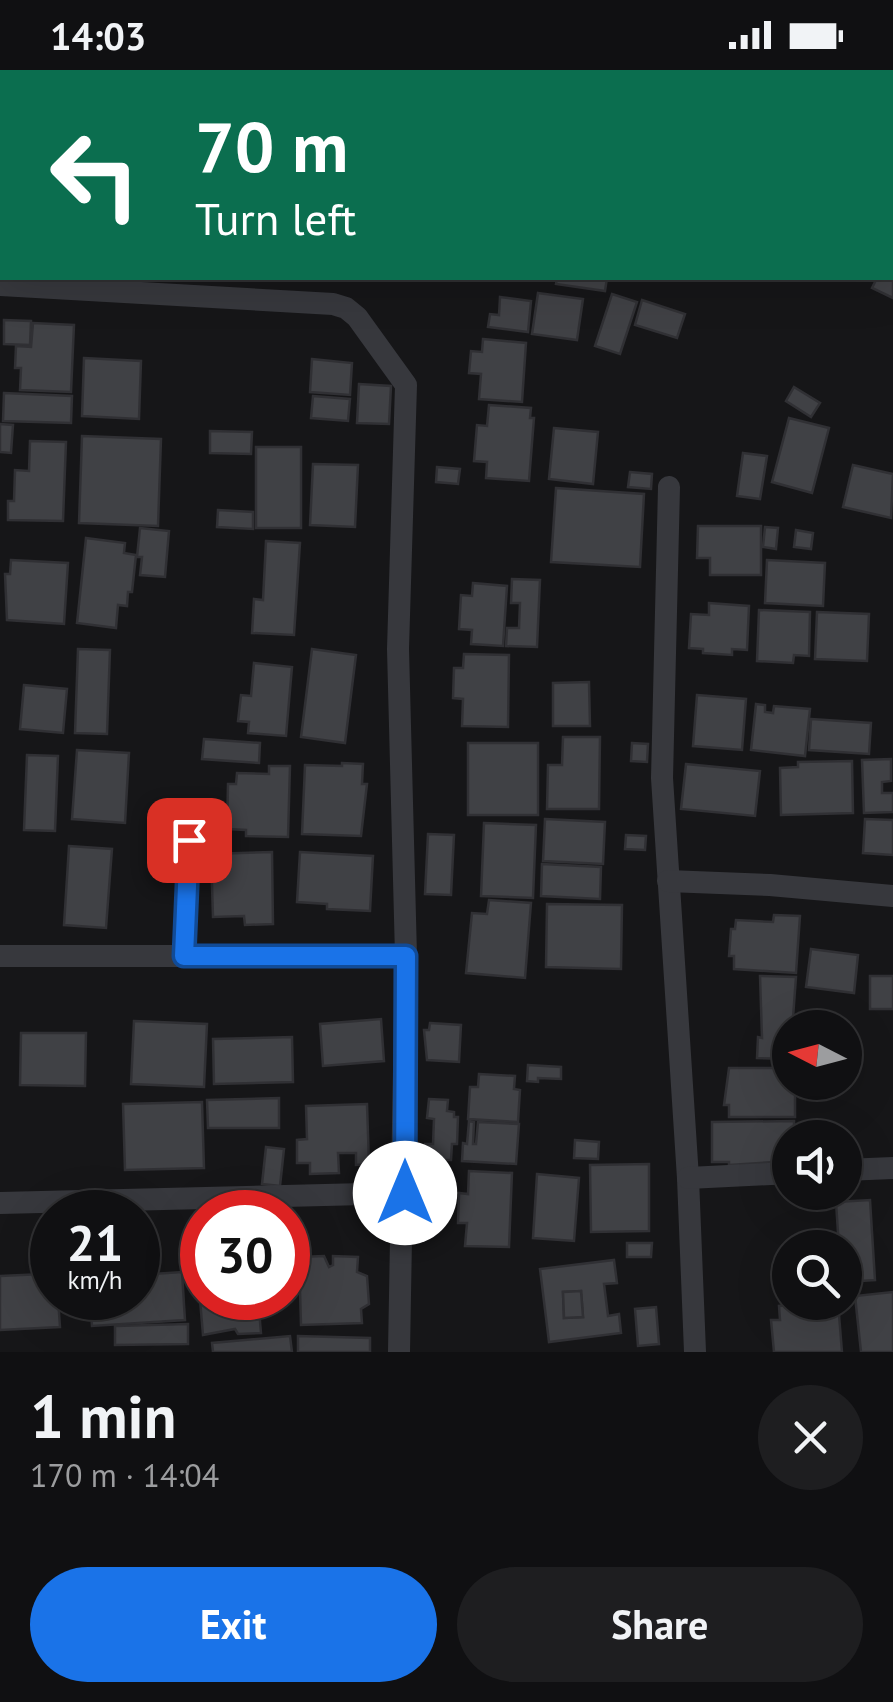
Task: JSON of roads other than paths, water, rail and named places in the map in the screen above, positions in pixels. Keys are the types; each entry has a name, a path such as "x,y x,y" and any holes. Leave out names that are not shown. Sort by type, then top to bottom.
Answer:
{"street":[{"path":"0,286 334,304 357,316 406,384 398,648 406,956 400,1352"},
{"path":"669,488 662,778 695,1352"},
{"path":"184,956 189,840"},
{"path":"668,881 770,884 893,896"},
{"path":"0,956 406,956"},
{"path":"862,1169 893,1168"},
{"path":"688,1178 772,1174"},
{"path":"0,1203 405,1193"}]}
